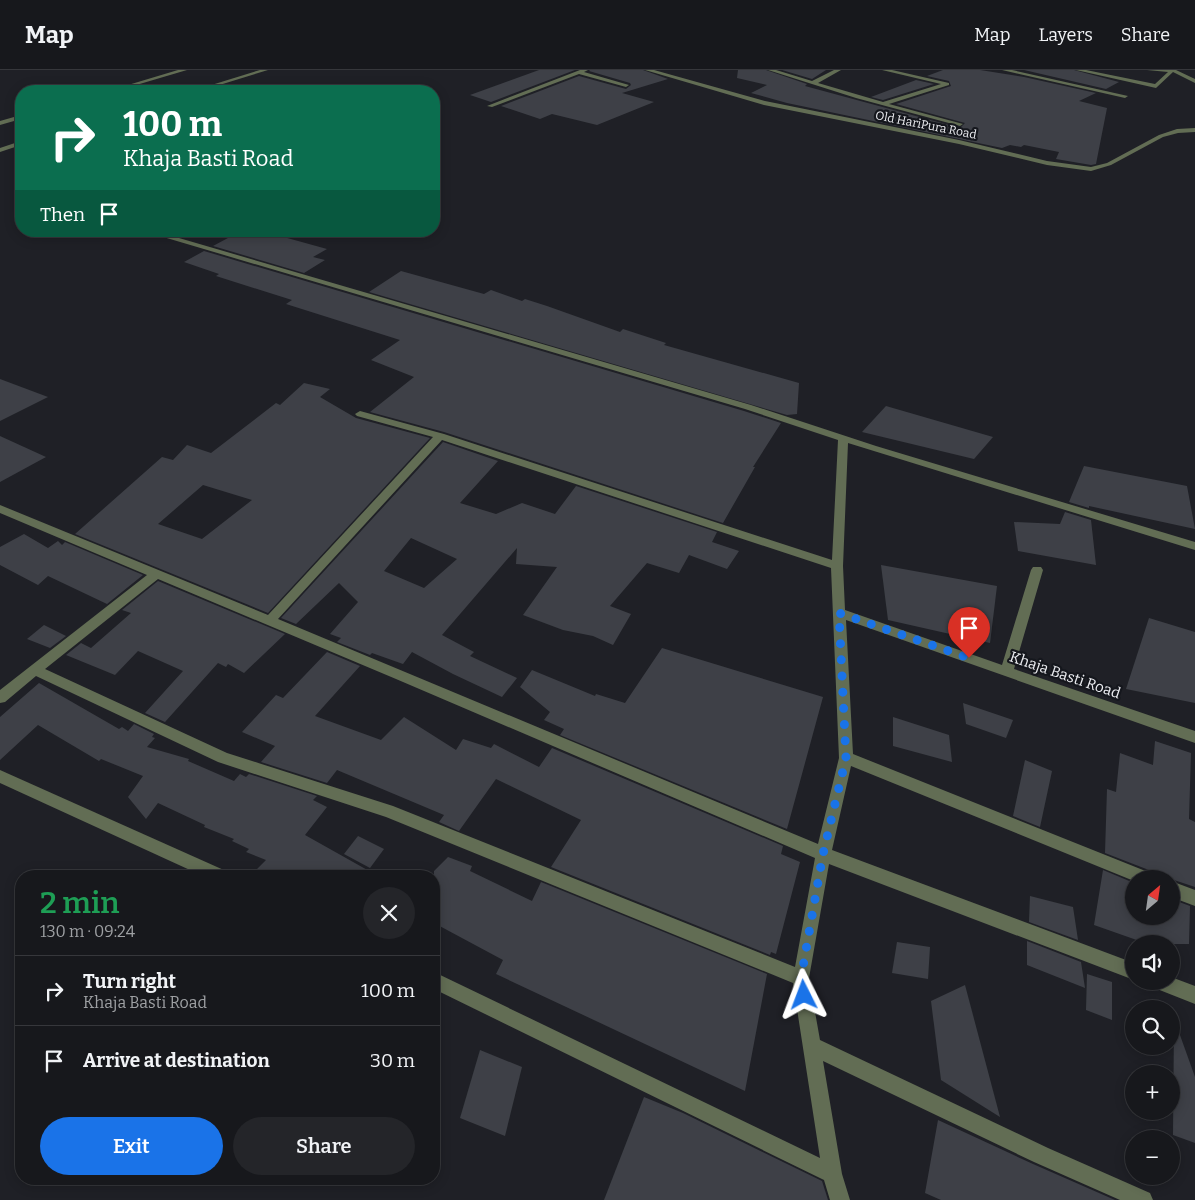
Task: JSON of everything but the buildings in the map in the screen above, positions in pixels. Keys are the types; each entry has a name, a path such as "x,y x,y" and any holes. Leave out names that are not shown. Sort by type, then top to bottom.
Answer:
{"street":[{"path":"132,85 184,70"},
{"path":"215,85 265,70"},
{"path":"490,106 585,70"},
{"name":"Old HariPura Road","path":"648,70 764,103 959,142 1047,163 1091,170 1109,164 1161,136 1177,131 1195,130"},
{"path":"771,70 883,104 960,124"},
{"path":"813,83 838,70"},
{"path":"883,104 948,84 885,70"},
{"path":"1004,70 1125,96"},
{"path":"1079,70 1156,86 1172,70"},
{"path":"1150,70 1172,70 1195,82"},
{"path":"578,72 626,85"},
{"path":"0,123 15,119"},
{"path":"0,150 15,145"},
{"path":"167,237 730,402 844,439 1195,546"},
{"path":"360,414 440,436 836,566"},
{"path":"269,621 440,436"},
{"path":"840,1200 832,1174 801,978 823,854 846,758 836,566 844,439"},
{"path":"0,509 823,854 1125,969"},
{"path":"1007,672 1037,570"},
{"path":"0,698 156,574"},
{"name":"Khaja Basti Road","path":"839,613 1195,737"},
{"path":"35,670 223,758 388,811 801,978"},
{"path":"846,758 1125,870"},
{"path":"0,776 207,870"},
{"path":"1180,892 1195,898"},
{"path":"440,983 832,1174"},
{"path":"1180,989 1195,995"},
{"path":"812,1046 1041,1155 1144,1200"}],"route":[{"path":"804,995 801,978 823,854 846,758 839,613 969,658"}]}
